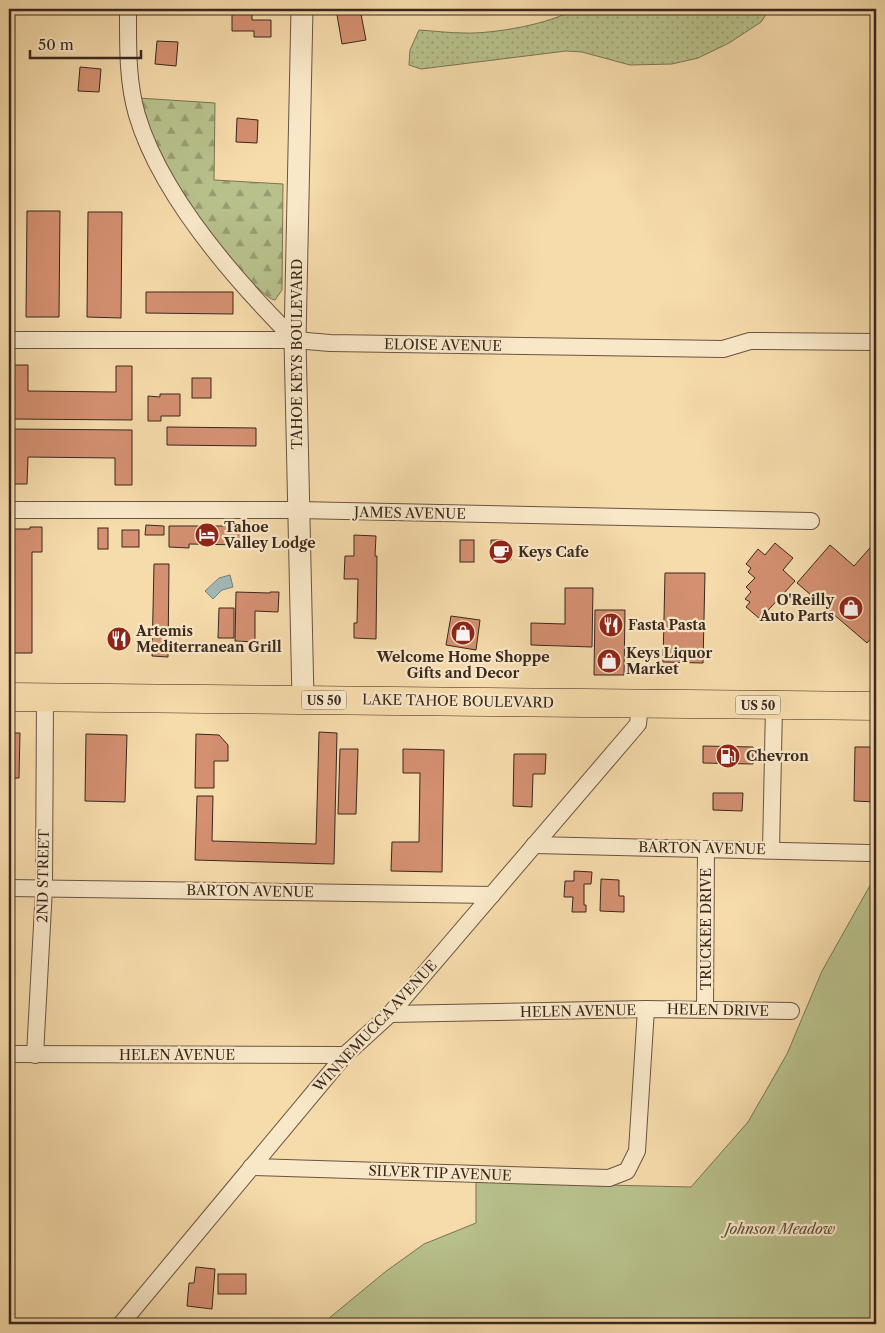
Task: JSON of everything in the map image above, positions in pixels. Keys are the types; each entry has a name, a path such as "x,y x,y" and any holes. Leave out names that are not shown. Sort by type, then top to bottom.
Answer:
{"highway":[{"name":"LAKE TAHOE BOULEVARD","path":"9,697 876,706"}],"street":[{"path":"128,9 130,80 136,114 151,153 169,186 197,226 262,306 295,340"},
{"name":"TAHOE KEYS BOULEVARD","path":"302,9 295,340 303,700"},
{"name":"ELOISE AVENUE","path":"9,340 295,340 330,343 723,349 750,341 876,342"},
{"name":"JAMES AVENUE","path":"9,510 298,510 810,521"},
{"name":"2ND STREET","path":"35,1054 44,888 45,697"},
{"name":"WINNEMUCCA AVENUE","path":"122,1324 345,1056 390,1014 638,724 640,704"},
{"path":"771,850 774,706"},
{"name":"BARTON AVENUE","path":"534,845 869,853"},
{"name":"TRUCKEE DRIVE","path":"705,1009 706,849"},
{"name":"BARTON AVENUE","path":"9,888 492,895"},
{"name":"HELEN DRIVE","path":"646,1009 791,1011"},
{"name":"HELEN AVENUE","path":"390,1014 646,1009"},
{"name":"SILVER TIP AVENUE","path":"251,1167 609,1178 627,1171 637,1151 646,1009"},
{"name":"HELEN AVENUE","path":"9,1054 345,1056"},
{"path":"122,1324 136,1324"}],"green space":[{"path":"574,9 770,9 761,22 729,43 698,58 672,64 630,65 582,52 566,51 421,69 409,65 410,50 419,30 477,33 506,30 551,19"},
{"path":"138,98 215,103 214,180 283,184 282,290 275,300 253,284 207,228 182,193 159,152"},
{"name":"Johnson Meadow","path":"872,882 876,882 876,1324 322,1324 385,1272 424,1244 476,1223 476,1182 691,1187 748,1122 787,1054 822,971"}],"water":[{"path":"230,575 233,587 222,590 213,599 205,591 219,578"}],"building":[{"path":"232,9 252,9 252,20 271,20 271,37 254,37 254,31 232,31"},
{"path":"336,9 360,9 366,40 342,44"},
{"path":"157,41 178,42 176,66 155,64"},
{"path":"9,67 14,67 12,91 9,90"},
{"path":"80,67 101,69 99,92 78,91"},
{"path":"237,118 258,120 257,143 236,142"},
{"path":"27,211 60,211 59,317 26,317"},
{"path":"88,212 122,212 121,318 87,317"},
{"path":"146,292 233,292 233,314 146,313"},
{"path":"12,365 28,365 28,391 116,392 116,366 132,366 132,420 12,419"},
{"path":"192,378 211,378 211,398 192,398"},
{"path":"160,394 180,394 180,416 161,416 161,421 148,421 148,396 160,397"},
{"path":"167,427 256,428 256,446 167,445"},
{"path":"12,429 132,430 132,485 115,485 115,458 28,457 27,484 11,484"},
{"path":"146,525 164,526 164,535 145,535"},
{"name":"Tahoe Valley Lodge","path":"169,526 245,526 245,545 189,544 189,548 169,547"},
{"path":"30,527 42,527 42,552 32,552 32,653 9,653 9,529 30,529"},
{"path":"98,528 108,528 108,549 98,549"},
{"path":"122,530 139,530 139,547 122,547"},
{"path":"354,535 376,536 376,639 354,638 354,623 357,623 358,579 344,579 345,556 354,556"},
{"path":"460,540 474,540 474,562 460,562"},
{"name":"Keys Cafe","path":"491,540 503,540 503,545 511,545 511,560 491,559"},
{"name":"O'Reilly Auto Parts","path":"876,541 876,633 867,643 797,583 830,545 854,566"},
{"path":"775,543 793,558 783,570 795,581 760,619 746,607 750,602 745,599 751,592 746,587 755,578 748,572 751,568 746,564 758,549 765,555"},
{"path":"154,564 169,564 168,657 152,656"},
{"path":"665,573 705,573 703,663 663,662"},
{"path":"565,588 593,588 592,647 531,645 531,623 565,624"},
{"name":"Tahoe Valley Lodge","path":"236,592 279,592 278,612 255,611 255,642 235,641"},
{"path":"219,608 234,608 234,638 218,638"},
{"path":"595,610 625,610 624,675 594,675"},
{"name":"Welcome Home Shoppe Gifts and Decor","path":"451,616 480,620 476,650 446,645"},
{"path":"319,732 337,733 334,864 195,860 197,796 213,796 212,841 316,844"},
{"path":"9,733 20,733 19,778 9,778"},
{"path":"86,734 127,735 125,802 85,801"},
{"path":"196,734 219,735 228,745 228,761 214,761 214,788 195,788"},
{"path":"703,746 753,747 753,764 703,763"},
{"path":"855,747 876,747 876,802 854,801"},
{"path":"340,749 358,749 356,814 338,814"},
{"path":"403,749 444,750 442,872 391,871 392,842 419,842 420,773 403,773"},
{"path":"514,754 546,754 545,774 533,774 532,807 513,806"},
{"path":"713,793 743,793 742,811 713,810"},
{"path":"574,871 592,872 591,884 584,884 586,912 572,912 573,897 564,897 565,881 574,881"},
{"path":"601,879 619,880 619,896 624,896 624,912 600,911"},
{"path":"196,1267 215,1269 212,1309 187,1306 189,1283 194,1283"},
{"path":"218,1274 246,1274 246,1294 218,1294"}],"place":[{"name":"Tahoe Valley Lodge","path":"207,535"},
{"name":"Keys Cafe","path":"501,552"},
{"name":"O'Reilly Auto Parts","path":"851,608"},
{"name":"Fasta Pasta","path":"611,625"},
{"name":"Welcome Home Shoppe Gifts and Decor","path":"463,633"},
{"name":"Artemis Mediterranean Grill","path":"119,639"},
{"name":"Keys Liquor Market","path":"609,661"},
{"name":"Chevron","path":"728,756"}]}
